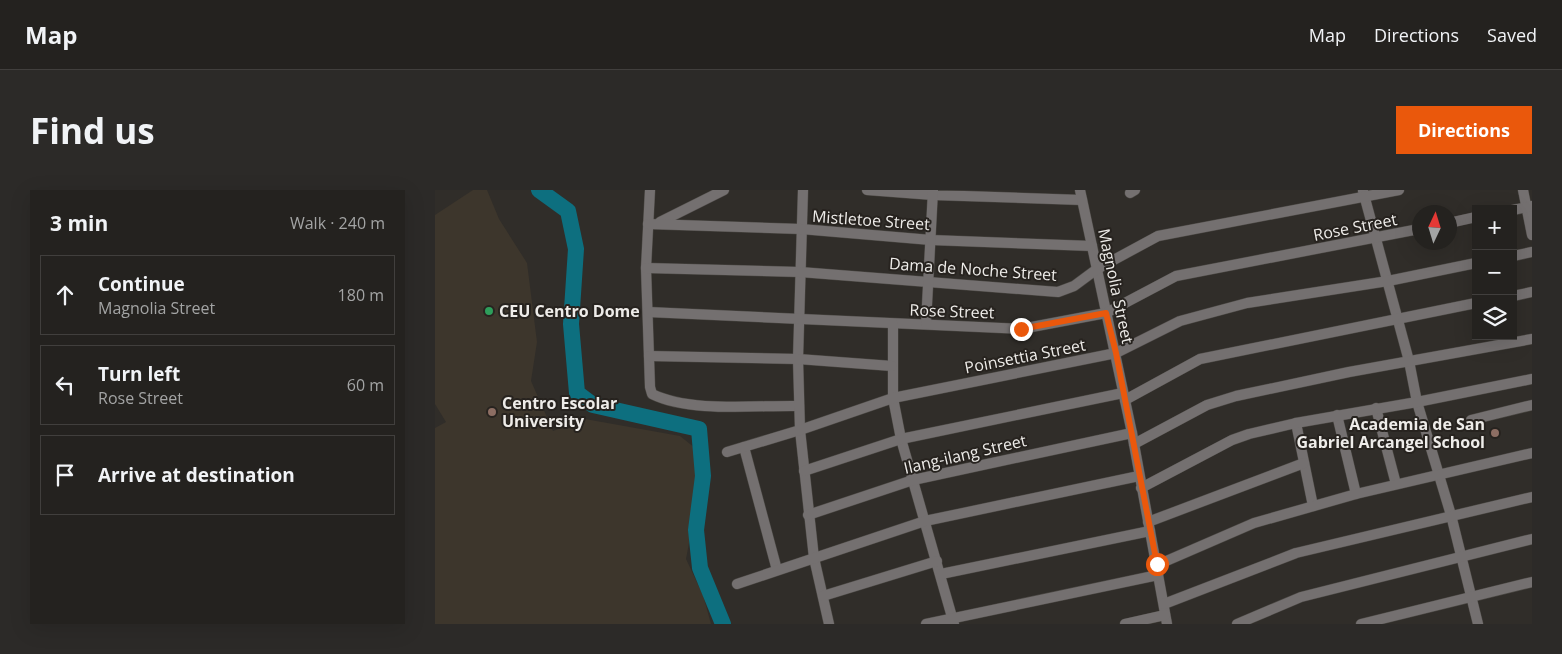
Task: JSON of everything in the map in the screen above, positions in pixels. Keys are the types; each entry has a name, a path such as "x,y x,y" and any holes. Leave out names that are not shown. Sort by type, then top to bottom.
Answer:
{"street":[{"path":"650,190 647,268 650,387 652,394 657,397 716,407 799,406"},
{"path":"659,223 724,190"},
{"path":"803,190 798,359 800,430 814,558 829,624"},
{"path":"867,190 1081,195"},
{"name":"Dama de Noche Street","path":"647,268 800,272 1058,292 1074,286 1097,269 1158,236 1364,193 1399,190"},
{"path":"1523,190 1529,206 1532,235"},
{"path":"926,324 933,192"},
{"path":"1364,193 1409,361 1417,402 1451,515 1478,624"},
{"name":"Magnolia Street","path":"1081,195 1116,353 1166,620"},
{"path":"1457,222 1472,219"},
{"name":"Mistletoe Street","path":"648,224 801,230 931,240 1092,246"},
{"name":"Rose Street","path":"649,312 1021,329 1106,313 1176,276 1412,230"},
{"path":"1517,255 1532,252"},
{"name":"Poinsettia Street","path":"727,452 800,430 893,398 1116,353 1180,320 1199,315 1247,303 1388,281 1472,264"},
{"path":"1517,295 1532,292"},
{"path":"804,471 901,439 1124,396 1200,359 1472,304"},
{"path":"893,324 893,398 901,439 953,621"},
{"path":"1134,444 1207,404 1294,383 1532,339"},
{"path":"649,356 798,359 893,366"},
{"path":"1141,488 1232,440 1296,422 1417,402 1532,379"},
{"path":"1471,420 1532,406"},
{"path":"1376,408 1396,484"},
{"path":"1337,415 1356,494"},
{"path":"1296,422 1313,506"},
{"name":"Ilang-ilang Street","path":"808,515 913,480 1132,433"},
{"path":"744,447 777,570"},
{"path":"926,624 953,621 1157,570 1254,523 1439,473 1532,453"},
{"path":"941,574 1149,526 1304,463"},
{"path":"737,584 925,521 1139,476"},
{"path":"1164,604 1296,553 1532,497"},
{"path":"1237,624 1301,597 1532,539"},
{"path":"823,596 937,561"},
{"path":"1361,624 1532,582"},
{"path":"1125,624 1166,620"}],"shaded area":[{"name":"Centro Escolar University","path":"473,190 487,190 499,219 527,263 537,342 531,381 553,431 585,419 680,436 695,448 701,467 700,485 686,559 703,595 711,624 435,624 435,428 446,422 435,404 435,215"}],"waterway":[{"path":"539,190 568,211 576,249 571,324 577,393 593,405 699,429 703,476 696,530 700,568 723,624"}],"place":[{"name":"CEU Centro Dome","path":"489,311"},
{"name":"Centro Escolar University","path":"492,412"},
{"name":"Academia de San Gabriel Arcangel School","path":"1495,433"}],"route":[{"path":"1021,329 1106,313 1116,353 1157,564"}]}
